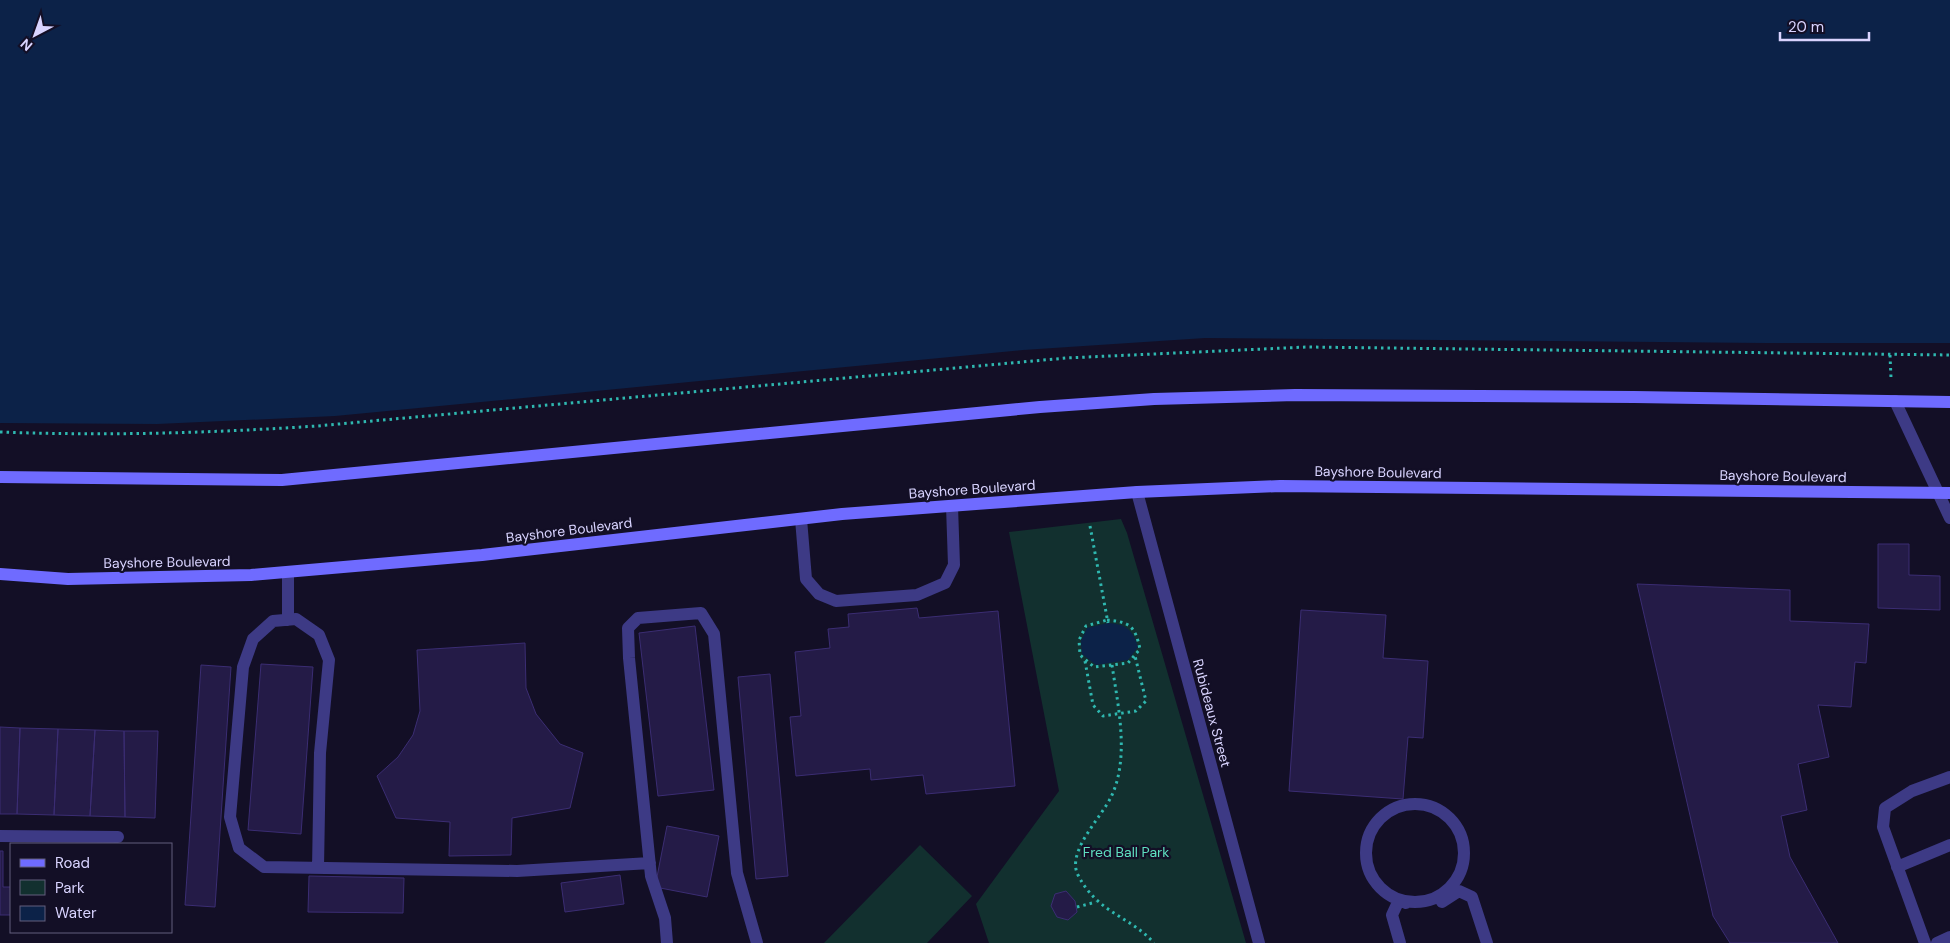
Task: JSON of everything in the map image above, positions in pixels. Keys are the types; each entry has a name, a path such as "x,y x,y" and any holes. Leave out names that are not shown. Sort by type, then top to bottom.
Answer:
{"main road":[{"path":"0,477 282,480 1040,407 1154,399 1410,395 1950,402"},
{"name":"Bayshore Boulevard","path":"0,574 68,579 251,575 482,555 801,518 1137,492 1280,486 1950,493"}],"street":[{"path":"1895,401 1950,518"},
{"name":"Rubideaux Street","path":"1137,492 1259,943"},
{"path":"801,518 806,579 819,594 836,601 917,595 944,583 954,565 952,506"},
{"path":"288,572 288,620"},
{"path":"667,943 665,918 651,876 629,658 628,628 638,618 701,613 714,634 738,873 757,943"},
{"path":"318,868 320,753 328,660 319,635 296,619 273,621 254,639 243,667 230,817 239,848 264,867 318,868 517,871 650,863"},
{"path":"1926,943 1882,827 1885,808 1912,791 1950,777"},
{"path":"1399,900 1416,902 1432,900 1446,892 1456,879 1462,864 1464,848 1459,833 1450,820 1438,810 1422,805 1406,805 1391,810 1378,820 1370,833 1366,849 1367,865 1374,880 1385,892 1399,900 1415,907 1441,903 1459,891 1472,897 1487,943"},
{"path":"0,836 118,837"},
{"path":"1897,866 1950,844"},
{"path":"1399,900 1392,915 1400,943"},
{"path":"1937,943 1950,937"}],"path":[{"path":"0,432 85,436 228,432 1066,358 1232,348 1307,347 1950,355"},
{"path":"1890,355 1891,378"},
{"path":"1090,526 1108,621"},
{"path":"1108,621 1124,621 1136,632 1140,649 1135,655 1128,663 1094,668 1080,655 1078,640 1086,626 1108,621"},
{"path":"1085,661 1093,705 1103,716 1136,711 1146,702 1135,655"},
{"path":"1112,665 1119,714 1118,780 1110,798 1078,850 1077,874 1096,902 1154,943"},
{"path":"1077,907 1096,902"}],"green space":[{"name":"Fred Ball Park","path":"1121,519 1127,533 1246,943 989,943 976,904 1059,791 1009,532"},
{"path":"920,845 972,896 927,943 824,943"}],"water":[{"path":"0,0 1950,0 1950,343 1205,338 1023,350 335,416 157,424 0,423"},
{"path":"1108,623 1120,625 1128,629 1134,636 1138,647 1128,660 1096,665 1082,654 1081,641 1087,628"}],"building":[{"path":"1878,544 1909,544 1909,575 1940,576 1940,610 1878,608"},
{"path":"1637,584 1790,590 1790,621 1869,624 1866,663 1855,662 1851,707 1818,705 1829,757 1798,764 1807,810 1781,816 1790,857 1838,943 1730,943 1713,916"},
{"path":"917,608 919,618 998,611 1015,786 926,794 923,775 871,780 870,769 796,776 790,717 801,716 795,652 830,648 828,629 849,627 848,614"},
{"path":"1301,610 1386,615 1383,658 1428,661 1423,738 1408,737 1403,799 1289,791"},
{"path":"695,626 714,790 658,796 639,633"},
{"path":"525,643 526,688 536,714 560,744 583,753 570,808 512,818 511,855 449,856 450,822 396,818 377,776 398,757 413,735 420,711 417,650"},
{"path":"261,664 313,667 301,834 248,830"},
{"path":"201,665 231,667 215,907 185,905"},
{"path":"770,674 788,876 756,879 738,677"},
{"path":"0,727 20,728 17,814 0,814"},
{"path":"20,728 58,729 54,815 17,814"},
{"path":"58,729 95,730 90,816 54,815"},
{"path":"95,730 124,731 125,817 90,816"},
{"path":"124,731 158,731 155,818 125,817"},
{"path":"667,826 719,836 707,897 655,887"},
{"path":"0,851 3,851 3,887 10,887 10,915 0,915"},
{"path":"620,875 624,904 565,912 561,883"},
{"path":"309,876 404,878 403,913 308,912"},
{"path":"1066,891 1075,901 1077,912 1068,920 1057,917 1051,906 1055,894"}]}
